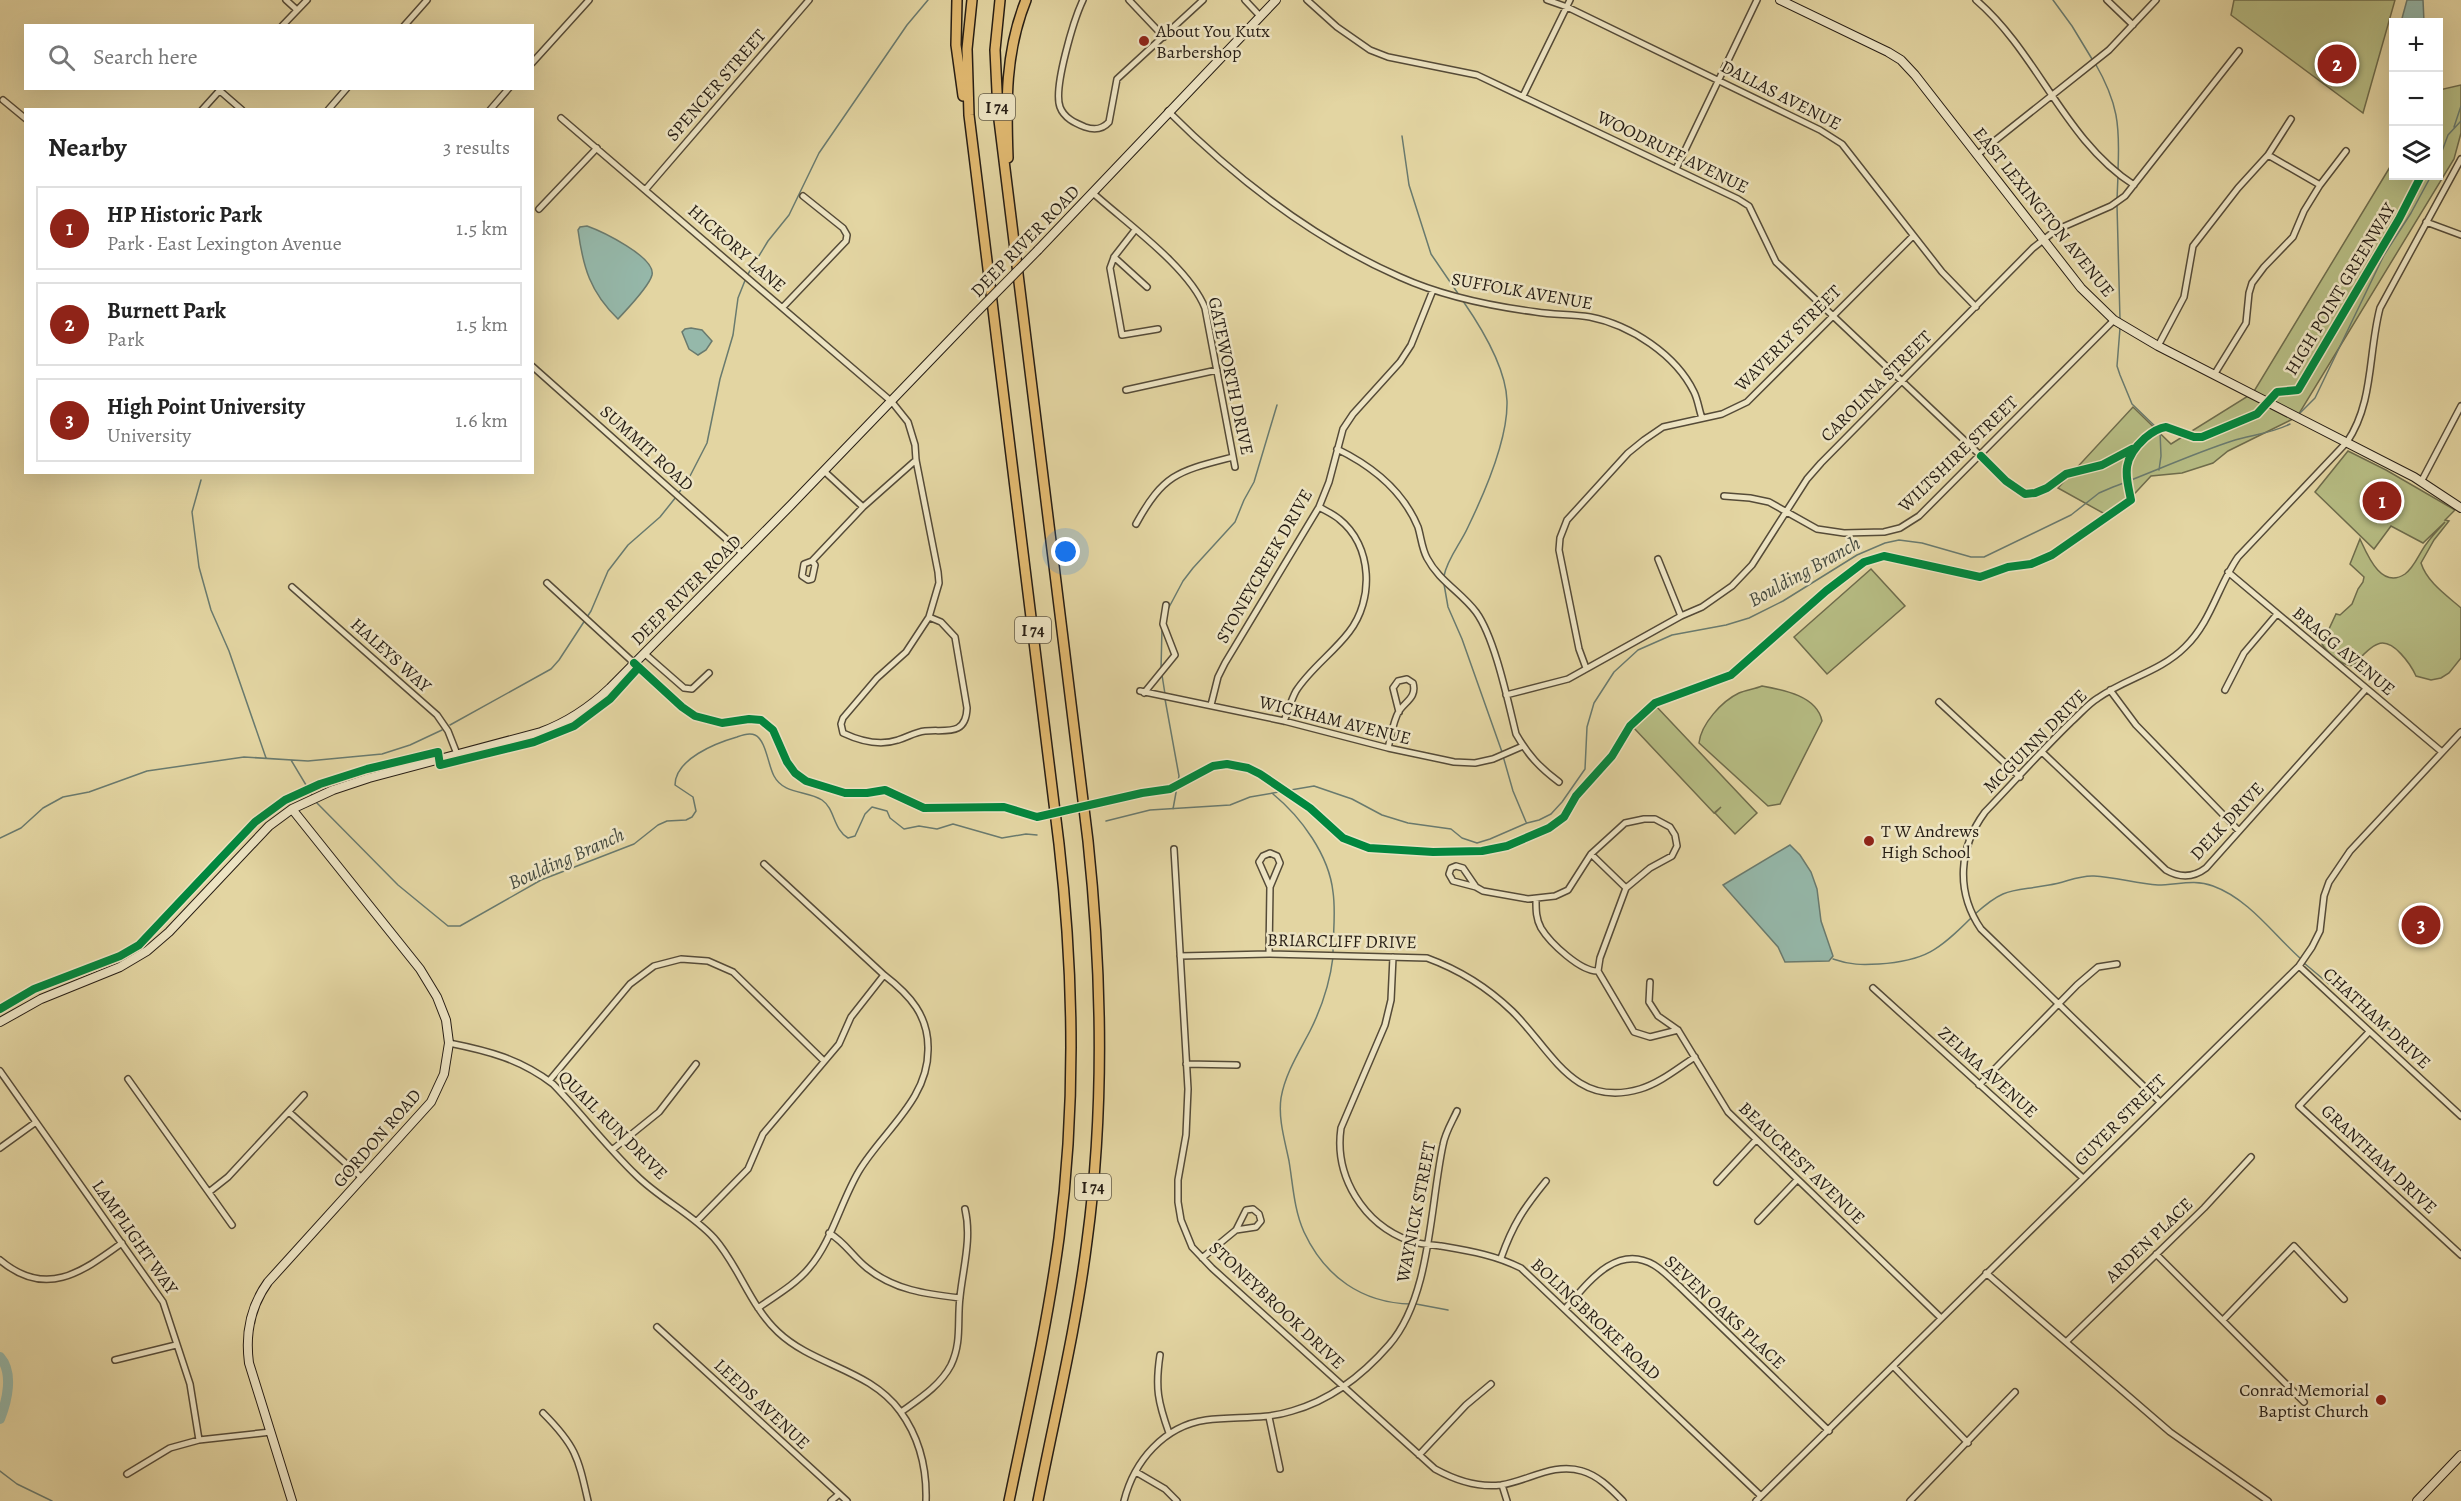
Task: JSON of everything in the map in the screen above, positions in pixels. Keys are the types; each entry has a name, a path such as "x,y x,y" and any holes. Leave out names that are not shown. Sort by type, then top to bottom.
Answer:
{"highway":[{"path":"957,0 957,63 972,137"},
{"name":"I 74","path":"972,0 967,49 972,137 1059,844 1068,932 1071,1008 1070,1106 1059,1237 1046,1323 1009,1501"},
{"name":"I 74","path":"1000,0 995,50 996,91 1088,841 1099,996 1099,1107 1087,1241 1074,1329 1038,1501"},
{"path":"1010,214 1007,80 1015,30 1026,0"}],"street":[{"path":"286,0 297,10"},
{"path":"284,24 307,0"},
{"path":"406,24 427,0"},
{"path":"534,61 589,0"},
{"name":"SPENCER STREET","path":"646,189 809,0"},
{"path":"1083,0 1070,37 1058,98 1061,110 1074,123 1089,128 1105,128 1112,115 1117,79 1203,0"},
{"path":"1129,0 1164,37"},
{"path":"1245,0 1260,16"},
{"name":"DEEP RIVER ROAD","path":"0,1022 41,999 120,967 147,951 169,932 269,826 292,809 318,796 369,778 519,739 564,723 601,697 892,402 1276,0"},
{"name":"WOODRUFF AVENUE","path":"1307,0 1351,39 1370,50 1388,57 1477,75 1749,206 1776,261 1981,456"},
{"name":"DALLAS AVENUE","path":"1547,0 1567,7 1719,80 1820,130 1842,144 1942,272 1976,307"},
{"path":"1523,96 1570,0"},
{"path":"1676,169 1757,0"},
{"name":"EAST LEXINGTON AVENUE","path":"1780,0 1901,60 2042,240 2092,300 2114,320 2158,346 2421,482 2461,508"},
{"path":"1976,0 2015,44 2096,156 2134,185"},
{"path":"2107,0 2133,25"},
{"path":"1977,155 2109,50 2156,0"},
{"name":"CAROLINA STREET","path":"1506,695 1568,679 1681,616 1702,607 1732,586 1752,565 1807,479 1821,463 2042,240 2071,222 2111,206 2134,185 2240,51"},
{"path":"204,108 219,90"},
{"path":"221,90 240,108"},
{"path":"330,108 345,90"},
{"path":"492,108 507,90"},
{"path":"3,100 24,117"},
{"name":"SUFFOLK AVENUE","path":"1168,111 1255,190 1284,212 1359,257 1400,278 1433,290 1536,312 1589,317 1625,328 1653,346 1686,377 1695,394 1702,418"},
{"name":"HICKORY LANE","path":"561,118 892,402 908,422 915,445 939,583 928,616 906,652 877,678 843,718 840,724 843,733 860,740 897,741 926,731 949,732 962,724 967,716 967,708 955,637 941,622 928,616"},
{"path":"2158,346 2184,297 2193,246 2238,188 2268,155 2291,119"},
{"path":"539,209 597,148"},
{"path":"2214,375 2246,323 2252,283 2293,237 2304,211 2320,185 2346,152"},
{"path":"2268,155 2320,185"},
{"name":"MCGUINN DRIVE","path":"2160,1102 1981,929 1972,913 1965,891 1963,863 1970,837 1985,812 2096,699 2123,682 2156,669 2185,647 2209,616 2228,572 2238,557 2347,442 2364,409 2371,376 2374,333 2380,308 2461,159"},
{"name":"GATEWORTH DRIVE","path":"1093,193 1182,272 1197,290 1205,308 1235,467"},
{"path":"783,307 846,241 847,235 843,228 803,196"},
{"path":"2426,222 2461,235"},
{"path":"1135,230 1113,257 1110,268 1122,335 1158,329"},
{"name":"WAVERLY STREET","path":"1586,668 1578,649 1559,550 1564,526 1571,514 1628,453 1664,427 1722,414 1747,402 1913,236"},
{"path":"1113,257 1147,287"},
{"name":"STONEYCREEK DRIVE","path":"1211,705 1218,677 1225,663 1319,507 1329,482 1343,429 1353,414 1400,362 1411,345 1433,290"},
{"name":"WILTSHIRE STREET","path":"1724,496 1760,500 1787,511 1817,529 1865,533 1900,528 1919,516 1981,456 2114,320"},
{"name":"SUMMIT ROAD","path":"534,368 742,553"},
{"path":"1126,390 1217,370"},
{"path":"2421,482 2461,406"},
{"path":"1337,449 1359,460 1398,493 1418,529 1425,556 1431,566 1438,576 1475,611 1486,630 1516,734 1522,746 1538,767 1559,782"},
{"path":"1136,524 1152,498 1169,479 1187,470 1233,457"},
{"path":"812,561 863,507 916,460"},
{"path":"824,471 863,507"},
{"path":"1284,722 1296,692 1354,626 1362,610 1366,593 1365,566 1356,540 1339,519 1319,507"},
{"path":"1658,559 1681,616"},
{"name":"BRAGG AVENUE","path":"2228,572 2442,752"},
{"path":"547,583 634,663"},
{"name":"HALEYS WAY","path":"292,587 437,716 448,731 457,754"},
{"name":"WICKHAM AVENUE","path":"1166,605 1163,624 1175,655 1142,692 1211,705 1454,762 1475,763 1493,759 1522,746"},
{"path":"2225,690 2244,653 2277,614"},
{"path":"644,653 684,688 692,689 709,673"},
{"path":"1388,748 1399,712 1415,690 1413,683 1407,679 1398,681 1393,688 1399,712"},
{"name":"DELK DRIVE","path":"2042,752 2173,874 2187,877 2201,872 2366,689"},
{"path":"2110,690 2136,725 2239,831"},
{"path":"1938,702 2020,777"},
{"name":"GUYER STREET","path":"1756,1501 2299,966 2320,930 2324,896 2339,865 2461,732"},
{"name":"GORDON ROAD","path":"292,809 426,978 442,1007 449,1043 444,1074 431,1101 268,1282 258,1297 251,1315 247,1339 249,1363 292,1501"},
{"path":"1476,887 1463,868 1456,866 1451,868 1449,874 1453,880 1491,893 1536,900 1555,896 1568,890 1591,854 1625,823 1655,819 1670,827 1675,835 1677,846 1672,856 1650,868 1626,888 1600,958 1598,971 1634,1032 1650,1037 1678,1030"},
{"name":"STONEYBROOK DRIVE","path":"1174,849 1186,1064 1186,1135 1178,1180 1178,1202 1186,1235 1192,1247 1419,1455 1451,1478 1470,1484 1503,1485 1564,1468 1580,1470 1606,1485 1623,1501"},
{"path":"1269,954 1270,887 1280,863 1277,856 1270,853 1263,856 1259,862 1270,887"},
{"path":"1591,854 1626,888"},
{"path":"758,1308 807,1271 829,1233 860,1170 914,1099 924,1081 928,1063 929,1036 921,1014 912,999 764,864"},
{"path":"1536,900 1537,919 1549,938 1581,966 1598,971"},
{"name":"BRIARCLIFF DRIVE","path":"1180,956 1269,954 1428,958 1451,966 1473,978 1514,1012 1564,1072 1577,1082 1592,1089 1616,1093 1640,1089 1658,1081 1695,1057"},
{"name":"BOLINGBROKE ROAD","path":"1393,957 1391,1000 1387,1016 1373,1054 1344,1118 1340,1137 1340,1156 1346,1179 1356,1198 1368,1214 1393,1233 1410,1241 1501,1258 1521,1268 1761,1496"},
{"path":"549,1081 630,984 654,966 681,959 708,961 733,972 824,1061"},
{"path":"1979,1085 2077,985 2098,967 2116,964"},
{"name":"CHATHAM DRIVE","path":"2299,966 2461,1116"},
{"path":"697,1221 748,1169 763,1134 844,1035 851,1017 884,975"},
{"name":"BEAUCREST AVENUE","path":"1650,982 1649,1002 1658,1016 1678,1030 1719,1100 1755,1141 1941,1318"},
{"name":"ZELMA AVENUE","path":"1873,988 2083,1178"},
{"name":"GRANTHAM DRIVE","path":"2369,1032 2299,1106 2461,1255"},
{"name":"QUAIL RUN DRIVE","path":"449,1043 509,1058 549,1081 637,1176 697,1221 715,1240 758,1308 784,1338 810,1354 863,1378 877,1388 900,1412 914,1434 921,1453 926,1479 926,1501"},
{"path":"612,1149 659,1112 696,1064"},
{"path":"1186,1064 1238,1065"},
{"name":"LAMPLIGHT WAY","path":"0,1071 163,1302 190,1384 199,1440"},
{"path":"128,1079 232,1225"},
{"path":"209,1192 228,1178 304,1095"},
{"name":"WAYNICK STREET","path":"1124,1501 1127,1488 1151,1449 1169,1433 1206,1420 1269,1417 1315,1403 1344,1387 1391,1343 1417,1290 1428,1244 1443,1142 1457,1111"},
{"path":"289,1112 362,1178"},
{"path":"0,1148 36,1122"},
{"path":"1717,1182 1755,1141"},
{"name":"ARDEN PLACE","path":"2066,1342 2251,1157"},
{"path":"1501,1258 1512,1228 1522,1210 1546,1180"},
{"path":"1758,1221 1797,1180"},
{"path":"900,1412 933,1387 950,1366 959,1337 960,1298 968,1222 965,1209"},
{"path":"1202,1258 1236,1230 1248,1209 1255,1209 1261,1221 1258,1226 1236,1230"},
{"path":"829,1233 838,1238 866,1268 889,1282 914,1292 960,1298"},
{"path":"0,1260 11,1269 24,1275 37,1279 60,1279 83,1271 122,1243"},
{"path":"2223,1320 2294,1246 2344,1299"},
{"path":"2156,1254 2304,1402"},
{"name":"SEVEN OAKS PLACE","path":"1565,1309 1599,1270 1609,1265 1630,1259 1641,1260 1655,1266 1680,1287 1829,1431"},
{"path":"1986,1273 2170,1432 2268,1501"},
{"name":"LEEDS AVENUE","path":"657,1327 847,1501"},
{"path":"116,1360 176,1345"},
{"path":"1160,1355 1156,1377 1158,1400 1169,1433"},
{"path":"1893,1366 1968,1443"},
{"path":"1419,1455 1466,1405 1491,1384"},
{"path":"1910,1501 2015,1392"},
{"path":"543,1413 572,1444 578,1457 588,1501"},
{"path":"1269,1417 1280,1469"},
{"path":"127,1474 170,1448 199,1440 271,1432"},
{"path":"2417,1501 2461,1455"},
{"path":"1136,1472 1165,1489 1177,1501"},
{"path":"1503,1485 1507,1501"},
{"path":"831,1501 838,1495"}],"green space":[{"path":"2234,0 2395,0 2363,113 2231,15"},
{"path":"2461,85 2461,133 2454,159 2443,177 2443,126 2443,89"},
{"path":"2389,169 2389,180 2441,180 2297,417 2228,451 2213,463 2182,473 2151,476 2112,518 2058,488 2133,407 2171,444 2253,393"},
{"path":"2348,451 2455,510 2445,520 2449,521 2434,540 2421,563 2432,582 2461,608 2461,658 2449,673 2441,678 2431,680 2416,676 2401,654 2384,643 2371,648 2353,666 2344,664 2335,658 2322,644 2336,614 2340,615 2352,604 2363,582 2364,577 2350,564 2360,539 2376,568 2382,574 2396,578 2412,568 2427,543 2445,522 2423,543 2391,526 2374,549 2315,492"},
{"path":"1871,569 1905,606 1827,674 1794,637"},
{"path":"1762,686 1789,692 1807,700 1819,712 1822,721 1780,804 1768,806 1699,743 1704,728 1719,707 1739,693"},
{"path":"1655,705 1757,813 1735,834 1715,813 1721,807 1714,813 1633,727"}],"shaded area":[{"path":"2407,0 2423,0 2424,18 2402,18"},
{"path":"587,226 604,233 637,253 646,260 651,268 652,275 647,286 618,319 594,289 585,267 578,230 580,227"},
{"path":"691,328 702,330 712,341 706,350 698,355 689,349 682,332"},
{"path":"1790,845 1811,872 1817,889 1821,921 1833,956 1829,961 1785,962 1778,947 1723,885"}],"waterway":[{"path":"748,274 768,241 789,215 819,153 907,25 928,0"},
{"path":"2053,0 2092,59"},
{"path":"2095,63 2109,90 2116,115 2118,170"},
{"path":"2454,127 2461,106"},
{"name":"Boulding Branch","path":"2443,148 2448,135 2461,121"},
{"path":"1402,136 1409,185 1431,254 1459,295"},
{"path":"2117,200 2118,175"},
{"name":"Boulding Branch","path":"2300,413 2315,398 2384,255 2429,180"},
{"path":"2117,205 2120,320"},
{"path":"450,725 551,669 591,611 608,571 628,545 660,517 689,478 707,443 720,379 733,335 738,298 746,278"},
{"path":"1444,576 1448,563 1465,533 1488,482 1504,432 1506,416 1506,388 1502,375 1485,335 1463,301"},
{"path":"2120,328 2117,366 2132,404 2160,431 2159,470"},
{"path":"1167,611 1183,581 1235,522 1254,482 1277,405"},
{"name":"Boulding Branch","path":"1106,821 1150,810 1230,805 1250,797 1314,786 1352,799 1382,815 1408,823 1451,829 1462,838 1477,843 1490,839 1551,814 1562,802 1585,769 1587,727 1594,703 1614,672 1638,650 1672,635 1726,625 1749,618 1783,601 1857,555 1885,543 1899,540 1922,543 1971,557 1984,557 2071,515 2099,493 2217,446 2290,424"},
{"path":"201,480 192,512 199,567 211,610 229,651 266,758"},
{"path":"1444,584 1448,607 1462,639 1502,752"},
{"path":"1161,670 1162,627"},
{"path":"1162,675 1165,694"},
{"path":"1165,699 1179,776 1173,809"},
{"name":"Boulding Branch","path":"0,838 21,828 43,808 63,797 89,792 147,771 244,757 308,761 382,754 410,745 442,730"},
{"name":"Boulding Branch","path":"316,802 398,885 448,926 460,926 541,880 634,844 658,825 667,821 686,820 692,817 696,811 693,797 675,785 682,767 708,748 746,734 755,735 762,742 778,782 790,789 822,800 829,808 839,830 848,838 855,836 865,814 872,807 887,811 890,818 904,829 919,826 937,829 953,824 1002,838 1026,834 1037,835"},
{"path":"1503,756 1513,791 1526,822"},
{"name":"Boulding Branch","path":"291,760 312,795"},
{"path":"1273,794 1303,825 1326,864 1334,900 1333,953"},
{"path":"1975,914 2002,894 2088,876 2158,885 2199,883 2226,892 2250,908 2301,959"},
{"path":"1833,959 1861,964 1879,964 1920,957 1940,946 1971,918"},
{"path":"1333,957 1321,1005 1289,1072 1281,1098 1281,1122 1296,1206 1304,1232 1313,1248 1334,1274 1361,1293 1377,1299 1411,1304"},
{"path":"2304,963 2360,1010 2391,1030"},
{"path":"1416,1304 1448,1310"},
{"path":"0,1357 8,1379 7,1396 0,1419"},
{"path":"0,1471 17,1484 52,1501"}],"cycle path":[{"name":"HIGH POINT GREENWAY","path":"634,663 695,716 722,723 749,719 761,720 773,730 787,762 795,773 806,781 845,793 885,790 924,808 1004,807 1037,817 1142,793 1170,789 1213,766 1227,764 1248,768 1260,774 1310,808 1343,838 1369,848 1433,852 1482,851 1507,846 1549,828 1564,817 1576,796 1612,756 1630,726 1655,703 1731,675 1826,591 1864,562 1884,556 1980,577 2008,567 2031,564 2052,555 2131,500 2127,481 2129,459 2145,438 2152,433 2166,427 2194,437 2202,437 2257,414 2277,392 2298,390 2399,219 2419,180"},
{"path":"1981,456 2006,481 2025,494 2047,488 2066,474 2102,465 2132,449"},
{"path":"0,1009 34,989 120,956 139,945 255,822 285,800 320,784 367,769 438,752 440,765 534,742 574,726 610,699 638,668"}],"place":[{"name":"About You Kutx Barbershop","path":"1144,41"},
{"name":"Burnett Park","path":"2337,64"},
{"name":"HP Historic Park","path":"2382,501"},
{"name":"T W Andrews High School","path":"1869,841"},
{"name":"High Point University","path":"2421,925"},
{"name":"Conrad Memorial Baptist Church","path":"2381,1400"}]}
